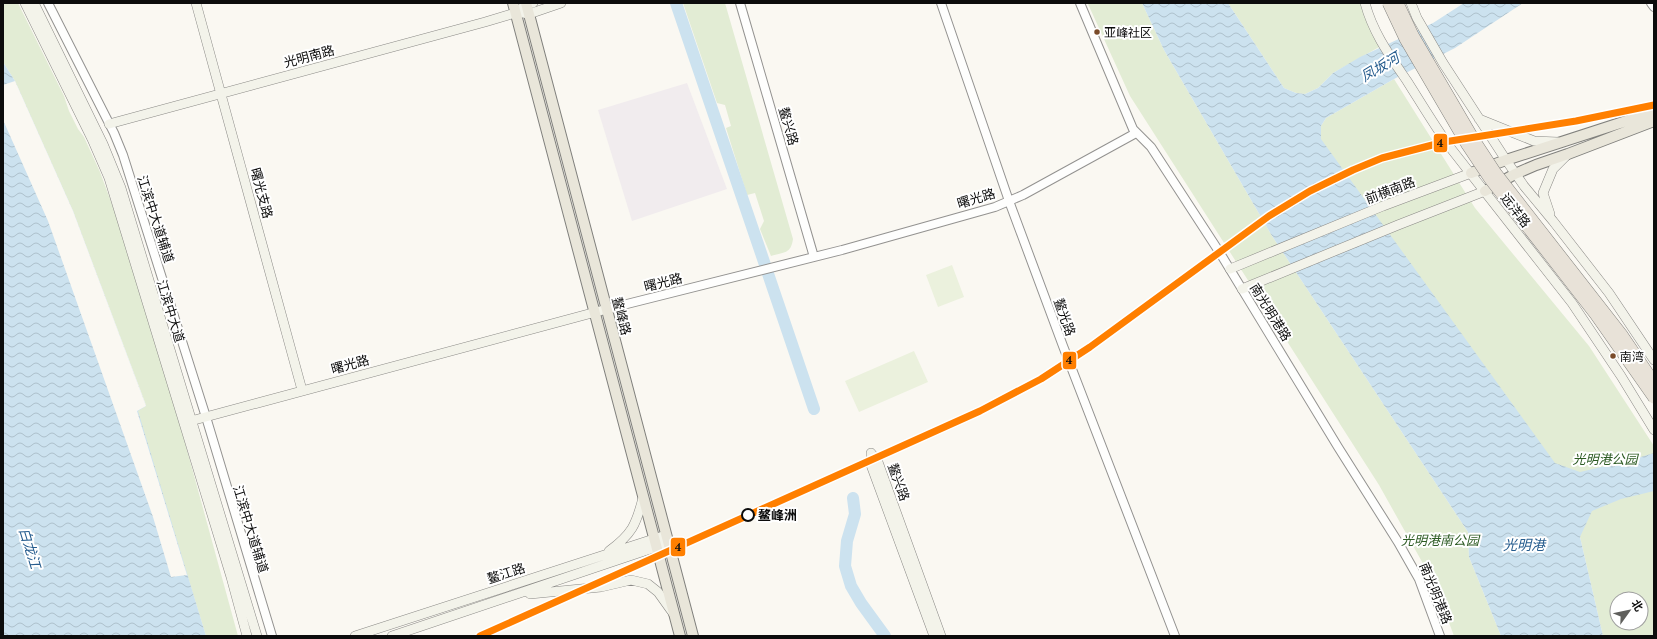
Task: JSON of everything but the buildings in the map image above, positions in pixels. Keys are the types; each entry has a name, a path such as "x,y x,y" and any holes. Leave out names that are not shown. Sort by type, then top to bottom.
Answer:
{"highway":[{"path":"1388,3 1405,39 1467,145 1489,178 1603,325 1654,398"},
{"path":"1398,3 1417,41 1475,141 1496,173 1623,336 1654,382"}],"main road":[{"name":"江滨中大道","path":"25,3 92,139 109,178 257,636"},
{"name":"江滨中大道","path":"34,3 103,144 127,206 247,636"},
{"name":"曙光支路","path":"196,3 302,390"},
{"path":"528,6 562,3"},
{"name":"远洋路","path":"1365,3 1372,25 1382,43 1437,129 1572,303 1622,376 1654,430"},
{"name":"远洋路","path":"1411,3 1417,18 1443,63 1477,118 1515,174 1609,294 1654,360"},
{"name":"光明南路","path":"109,124 514,8 528,6"},
{"name":"鳌峰路","path":"528,6 693,636"},
{"name":"鳌峰路","path":"514,8 680,636"},
{"name":"前横南路","path":"1230,269 1382,206 1506,160 1654,112"},
{"name":"前横南路","path":"1477,118 1534,141 1562,142"},
{"path":"1242,289 1485,191 1515,174 1536,165 1654,122"},
{"path":"1553,221 1543,193 1554,169 1568,154"},
{"name":"曙光路","path":"188,422 302,390 607,309"},
{"name":"鳌兴路","path":"934,636 871,465 871,453 878,462 941,636"},
{"path":"603,555 619,544 631,533 638,519 643,498"},
{"name":"鳌江路","path":"392,636 514,596 667,539"},
{"name":"鳌江路","path":"355,636 603,555 655,544"},
{"path":"514,596 601,587 631,580 648,584 658,592 674,613"}],"street":[{"name":"江滨中大道辅道","path":"48,3 109,124 126,165 206,417 272,636"},
{"name":"鳌兴路","path":"740,3 814,257"},
{"name":"鳌光路","path":"941,3 1009,201 1063,346 1175,636"},
{"name":"南光明港路","path":"1080,3 1130,123 1136,133 1151,147 1230,269 1338,447 1404,551 1418,579 1439,636"},
{"path":"1651,3 1654,7"},
{"name":"曙光路","path":"607,309 776,267 987,209 1009,201 1136,133"}],"shaded area":[{"path":"687,83 727,189 632,221 598,110"}],"green space":[{"path":"3,3 18,3 64,96 69,111 84,137 100,172 126,242 178,417 238,636 206,636 137,411 146,405 73,211 15,81 3,62"},
{"path":"683,3 725,3 793,239 791,247 786,252 771,256 760,229 764,221 755,193 747,195 726,128 731,126 725,105 717,103"},
{"name":"光明港南公园","path":"1142,3 1164,50 1272,236 1468,532 1469,557 1501,636 1454,636 1435,585 1379,485 1130,96 1088,4"},
{"path":"1228,3 1362,3 1381,46 1333,73 1318,88 1305,94 1296,93 1284,88"},
{"name":"光明港公园","path":"1394,79 1475,208 1589,346 1654,446 1654,636 1603,636 1580,537 1321,140 1321,126 1326,118"},
{"path":"952,265 964,297 938,307 926,275"},
{"path":"914,351 928,382 859,412 845,381"}],"water":[{"name":"光明港","path":"1142,3 1228,3 1284,88 1296,93 1305,94 1318,88 1333,73 1360,57 1433,23 1464,3 1523,3 1455,48 1394,79 1326,118 1321,126 1321,139 1555,463 1580,472 1654,453 1654,491 1621,499 1592,511 1580,537 1603,636 1501,636 1469,557 1468,532 1272,236 1164,50"},
{"name":"白龙江","path":"3,62 15,81 73,211 146,406 138,411 206,636 3,636"}],"pier":[{"path":"15,81 73,211 146,406 137,411 187,575 171,577 153,517 48,221 3,120 3,85"}],"waterway":[{"path":"676,3 814,409"},
{"path":"853,498 855,514 847,541 845,566 851,586 861,603 885,636"}],"transit line":[{"name":"4","path":"480,636 980,411 1041,379 1090,347 1269,216 1310,191 1353,170 1382,158 1444,142 1576,121 1654,105"}],"place":[{"name":"亚峰社区","path":"1097,32"},
{"name":"南湾","path":"1613,356"},
{"name":"鳌峰洲","path":"748,515"}],"water label":[{"name":"凤坂河","path":"1380,67"}]}
